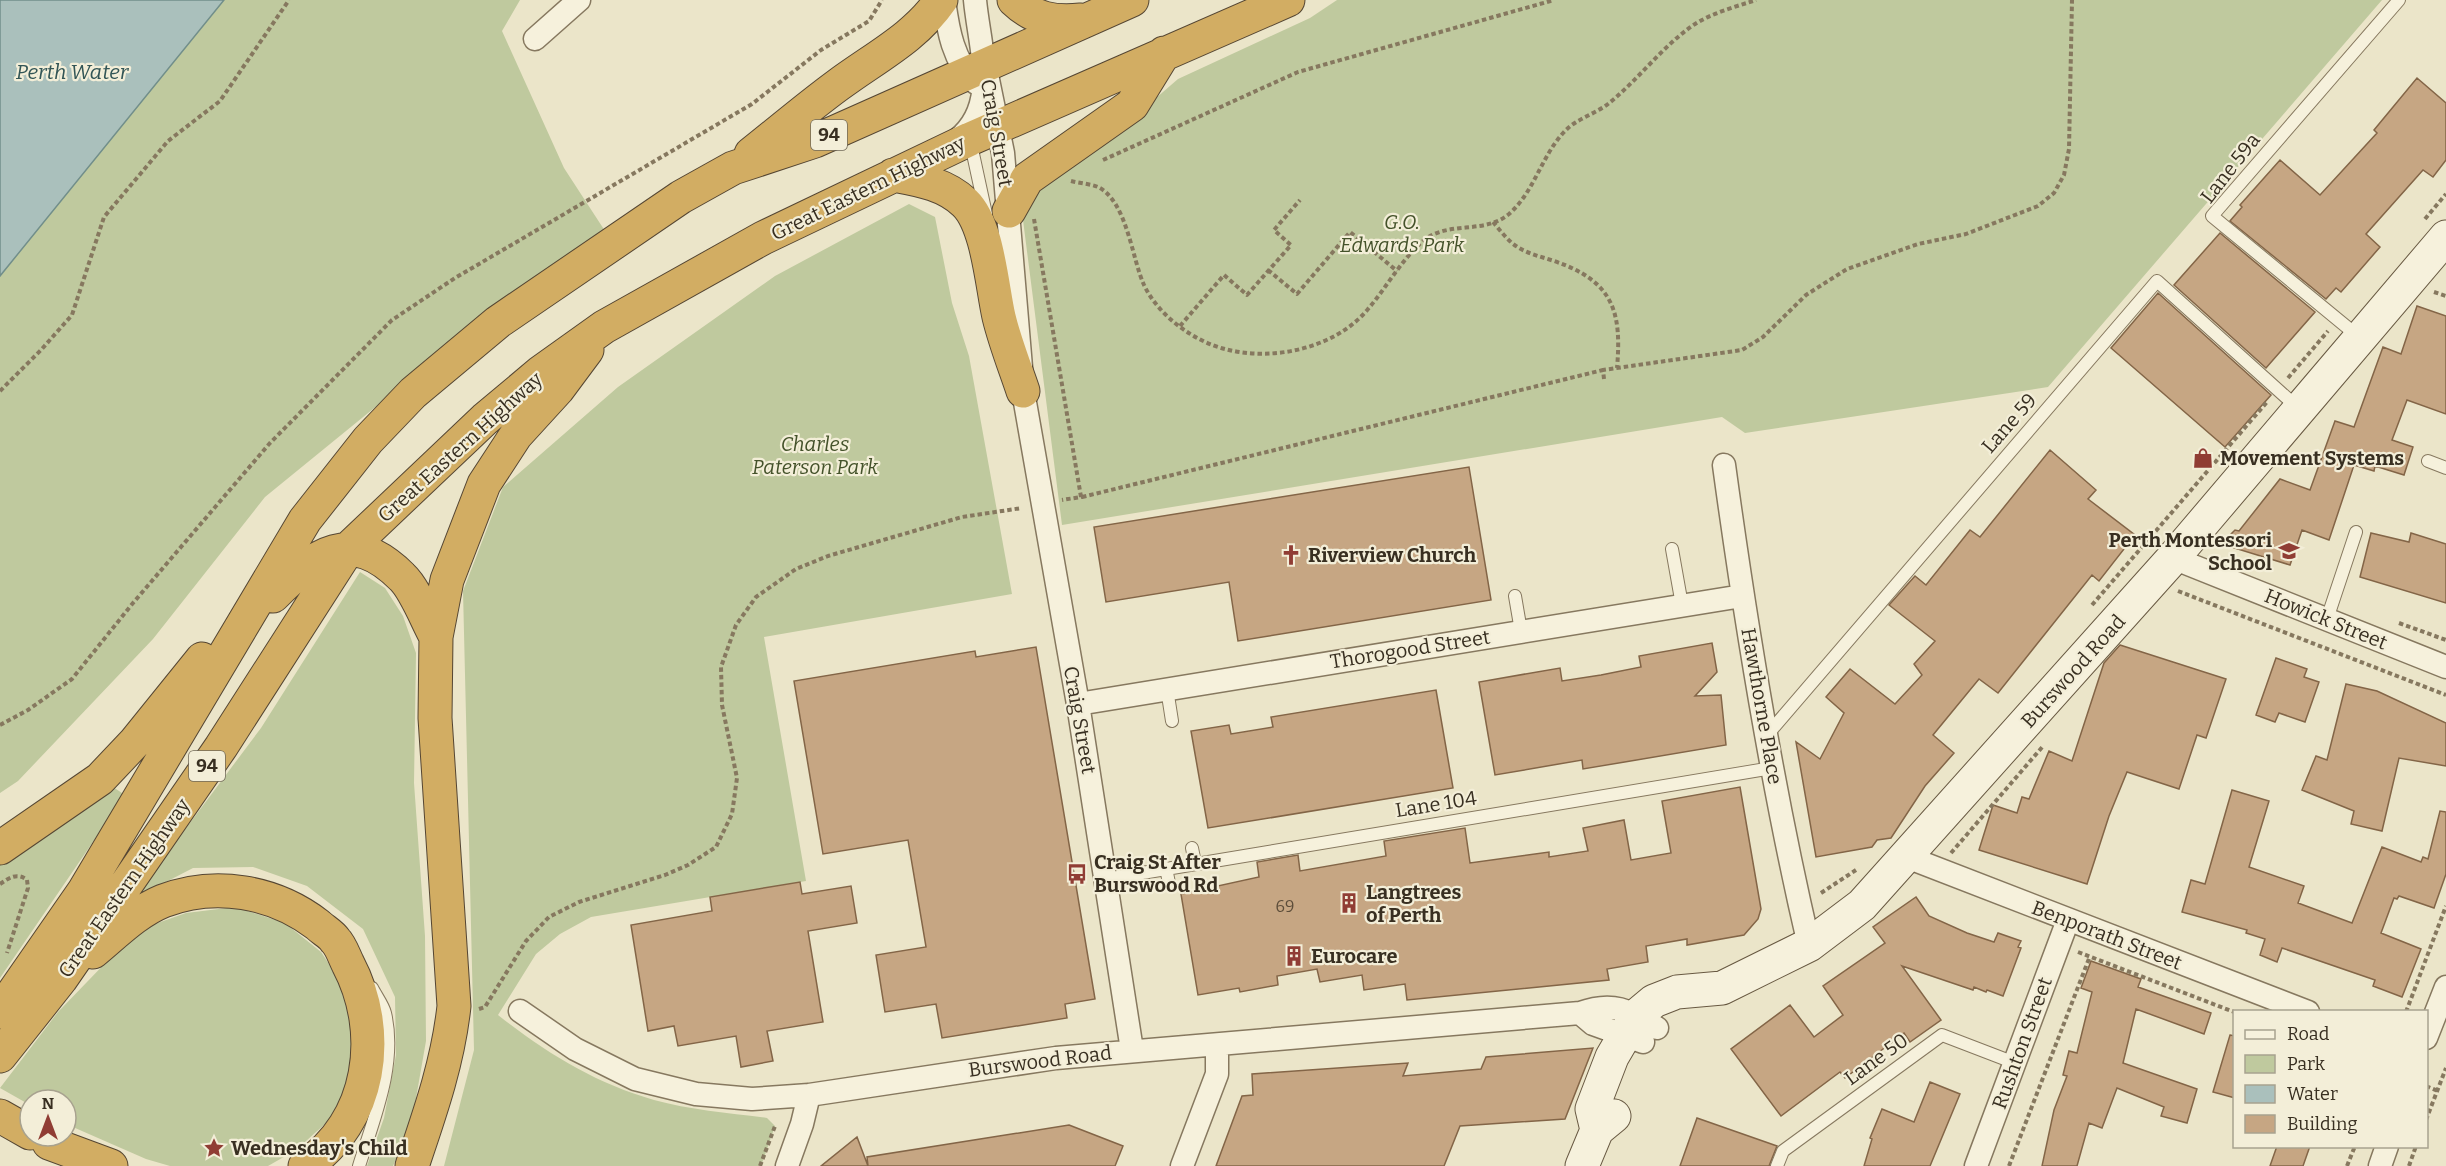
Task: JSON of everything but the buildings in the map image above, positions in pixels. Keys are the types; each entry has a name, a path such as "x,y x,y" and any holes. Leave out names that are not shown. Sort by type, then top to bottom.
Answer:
{"highway":[{"path":"733,168 839,84 893,48 931,15 942,0"},
{"path":"1014,0 1027,13 1041,18 1064,21 1089,19"},
{"name":"Great Eastern Highway","path":"5,1035 84,891 305,520 368,440 413,393 498,322 681,197 733,168 980,81 1089,19 1132,0"},
{"name":"Great Eastern Highway","path":"5,1035 61,979 221,747 348,549 485,419 541,372 604,327 764,238 970,137 1029,114 1288,0"},
{"path":"1021,213 1027,179 1132,105 1164,53"},
{"path":"893,175 945,188 967,204 982,236 999,319 1023,392"},
{"path":"412,1166 441,1082 450,1044 454,1006 435,718 436,637 447,580 484,484 516,435 558,389 604,327"},
{"path":"0,849 100,779 135,742 198,665 305,520"},
{"path":"242,628 303,567 337,549 348,549 372,554 404,578 436,637"},
{"path":"61,979 136,916 162,902 188,894 222,890 260,895 303,914 335,939 360,987 369,1026 368,1060 360,1096 349,1121 329,1147 305,1166"},
{"path":"0,1116 18,1126"},
{"path":"57,1148 89,1166"},
{"path":"66,1148 111,1166"}],"main road":[{"name":"Burswood Road","path":"1640,1030 1809,945 1862,904 1907,857 2173,558 2288,400 2349,329 2436,243"},
{"path":"1582,1166 1597,1130 1592,1109 1640,1030"}],"street":[{"path":"536,39 579,0"},
{"path":"942,0 949,38 980,81 1029,114"},
{"path":"975,0 980,81"},
{"name":"Craig Street","path":"980,81 970,137 1021,213 1023,392 1107,879 1131,1050"},
{"name":"Hawthorne Place","path":"1724,465 1742,596 1772,768 1809,945"},
{"name":"Howick Street","path":"2173,558 2446,667"},
{"name":"Thorogood Street","path":"1078,704 1742,596"},
{"name":"Benporath Street","path":"1907,857 2305,1010"},
{"name":"Rushton Street","path":"1976,1166 2068,920"},
{"path":"2428,1035 2446,987"},
{"name":"Burswood Road","path":"520,1011 575,1049 635,1079 721,1098 752,1099 809,1095 1056,1058 1131,1050 1217,1045 1580,1013 1593,1024 1640,1030"},
{"path":"1182,1166 1217,1074 1217,1045"},
{"path":"787,1166 802,1124 809,1095"},
{"path":"2380,1166 2386,1148"}],"lane":[{"name":"Lane 59a","path":"2349,329 2212,216 2399,0"},
{"name":"Craig Street","path":"970,137 1023,392"},
{"name":"Lane 59","path":"1767,735 2157,281 2288,400"},
{"path":"2428,461 2446,468"},
{"path":"2327,619 2356,532"},
{"path":"1672,549 1682,605"},
{"path":"1515,596 1521,631"},
{"path":"1167,689 1172,721"},
{"name":"Lane 104","path":"1107,879 1772,768"},
{"path":"1192,848 1195,863"},
{"path":"1166,868 1169,883"},
{"path":"335,939 364,973 385,1012 387,1050 381,1097 359,1166"},
{"name":"Lane 50","path":"1778,1166 1784,1151 1942,1035 2015,1063"}],"path":[{"path":"0,391 72,315 104,217 168,141 220,101 289,0"},
{"path":"0,725 28,711 72,679 133,603 270,443 393,320 455,278 752,104 820,50 869,21 882,0"},
{"path":"1097,164 1298,72 1554,0"},
{"path":"1076,174 1065,179 1098,187 1115,204 1144,285 1158,309 1180,326 1222,349 1246,354 1276,353 1309,347 1353,326 1424,239 1441,231 1487,225 1506,216 1526,198 1550,151 1566,129 1605,106 1694,25 1725,10 1756,0"},
{"path":"475,1010 485,1007 526,941 549,917 579,902 665,875 688,865 716,847 732,814 737,778 722,705 721,668 736,626 756,597 796,569 828,556 962,518 1042,502 1082,497 1603,370 1742,350 1763,338 1806,295 1847,269 1918,244 1966,234 2038,206 2054,193 2064,175 2067,158 2072,0"},
{"path":"2436,243 2446,194"},
{"path":"1180,326 1224,275 1247,295 1291,244 1274,230 1300,200"},
{"path":"1021,213 1082,497"},
{"path":"1493,222 1512,243 1531,254 1573,268 1592,278 1614,307 1619,332 1617,368"},
{"path":"1268,270 1297,294 1350,232 1397,271"},
{"path":"2434,292 2446,297"},
{"path":"2085,614 2288,400 2349,329"},
{"path":"1603,370 1604,380"},
{"path":"2177,591 2446,695"},
{"path":"1821,893 1865,862"},
{"path":"0,884 16,875 22,875 27,880 28,888 5,958"},
{"path":"2406,1010 2446,906"},
{"path":"2059,944 2233,1011"},
{"path":"2009,1166 2090,956"},
{"path":"2428,1117 2446,1068"},
{"path":"2428,1086 2438,1091"},
{"path":"760,1166 775,1126"},
{"path":"2348,1166 2354,1148"},
{"path":"2409,1166 2415,1148"}],"green space":[{"path":"224,0 520,0 502,31 564,168 605,231 503,303 265,497 153,639 18,781 0,793 0,276"},
{"name":"G.O. Edwards Park","path":"1337,0 2382,0 2048,387 1745,433 1722,417 1062,525 1023,220 1030,196 1104,143 1178,79 1310,18"},
{"name":"Charles Paterson Park","path":"909,204 935,217 952,303 969,356 1012,594 764,637 806,881 591,917 560,934 536,954 498,1015 553,1054 611,1085 654,1100 682,1106 767,1118 775,1126 761,1166 444,1166 474,1050 463,591 503,487 618,387 775,276"},
{"path":"360,572 385,588 403,616 416,653 414,783 425,936 426,1041 412,1121 393,1166 367,1166 384,1118 396,1055 395,997 363,929 307,886 253,867 193,868 133,899 261,728"},
{"path":"110,785 125,795 0,978 0,862"},
{"path":"235,907 285,923 321,952 348,992 358,1032 347,1093 335,1115 296,1150 268,1166 170,1166 146,1159 78,1129 78,1088 18,1088 18,1098 0,1088 58,1012 115,953 152,925 186,913"}],"water":[{"name":"Perth Water","path":"0,0 224,0 0,276"}],"place":[{"name":"Movement Systems","path":"2203,458"},
{"name":"Perth Montessori School","path":"2289,551"},
{"name":"Riverview Church","path":"1291,555"},
{"name":"Craig St After Burswood Rd","path":"1077,874"},
{"name":"Langtrees of Perth","path":"1349,903"},
{"name":"Eurocare","path":"1294,956"},
{"name":"Wednesday's Child","path":"214,1148"}]}
